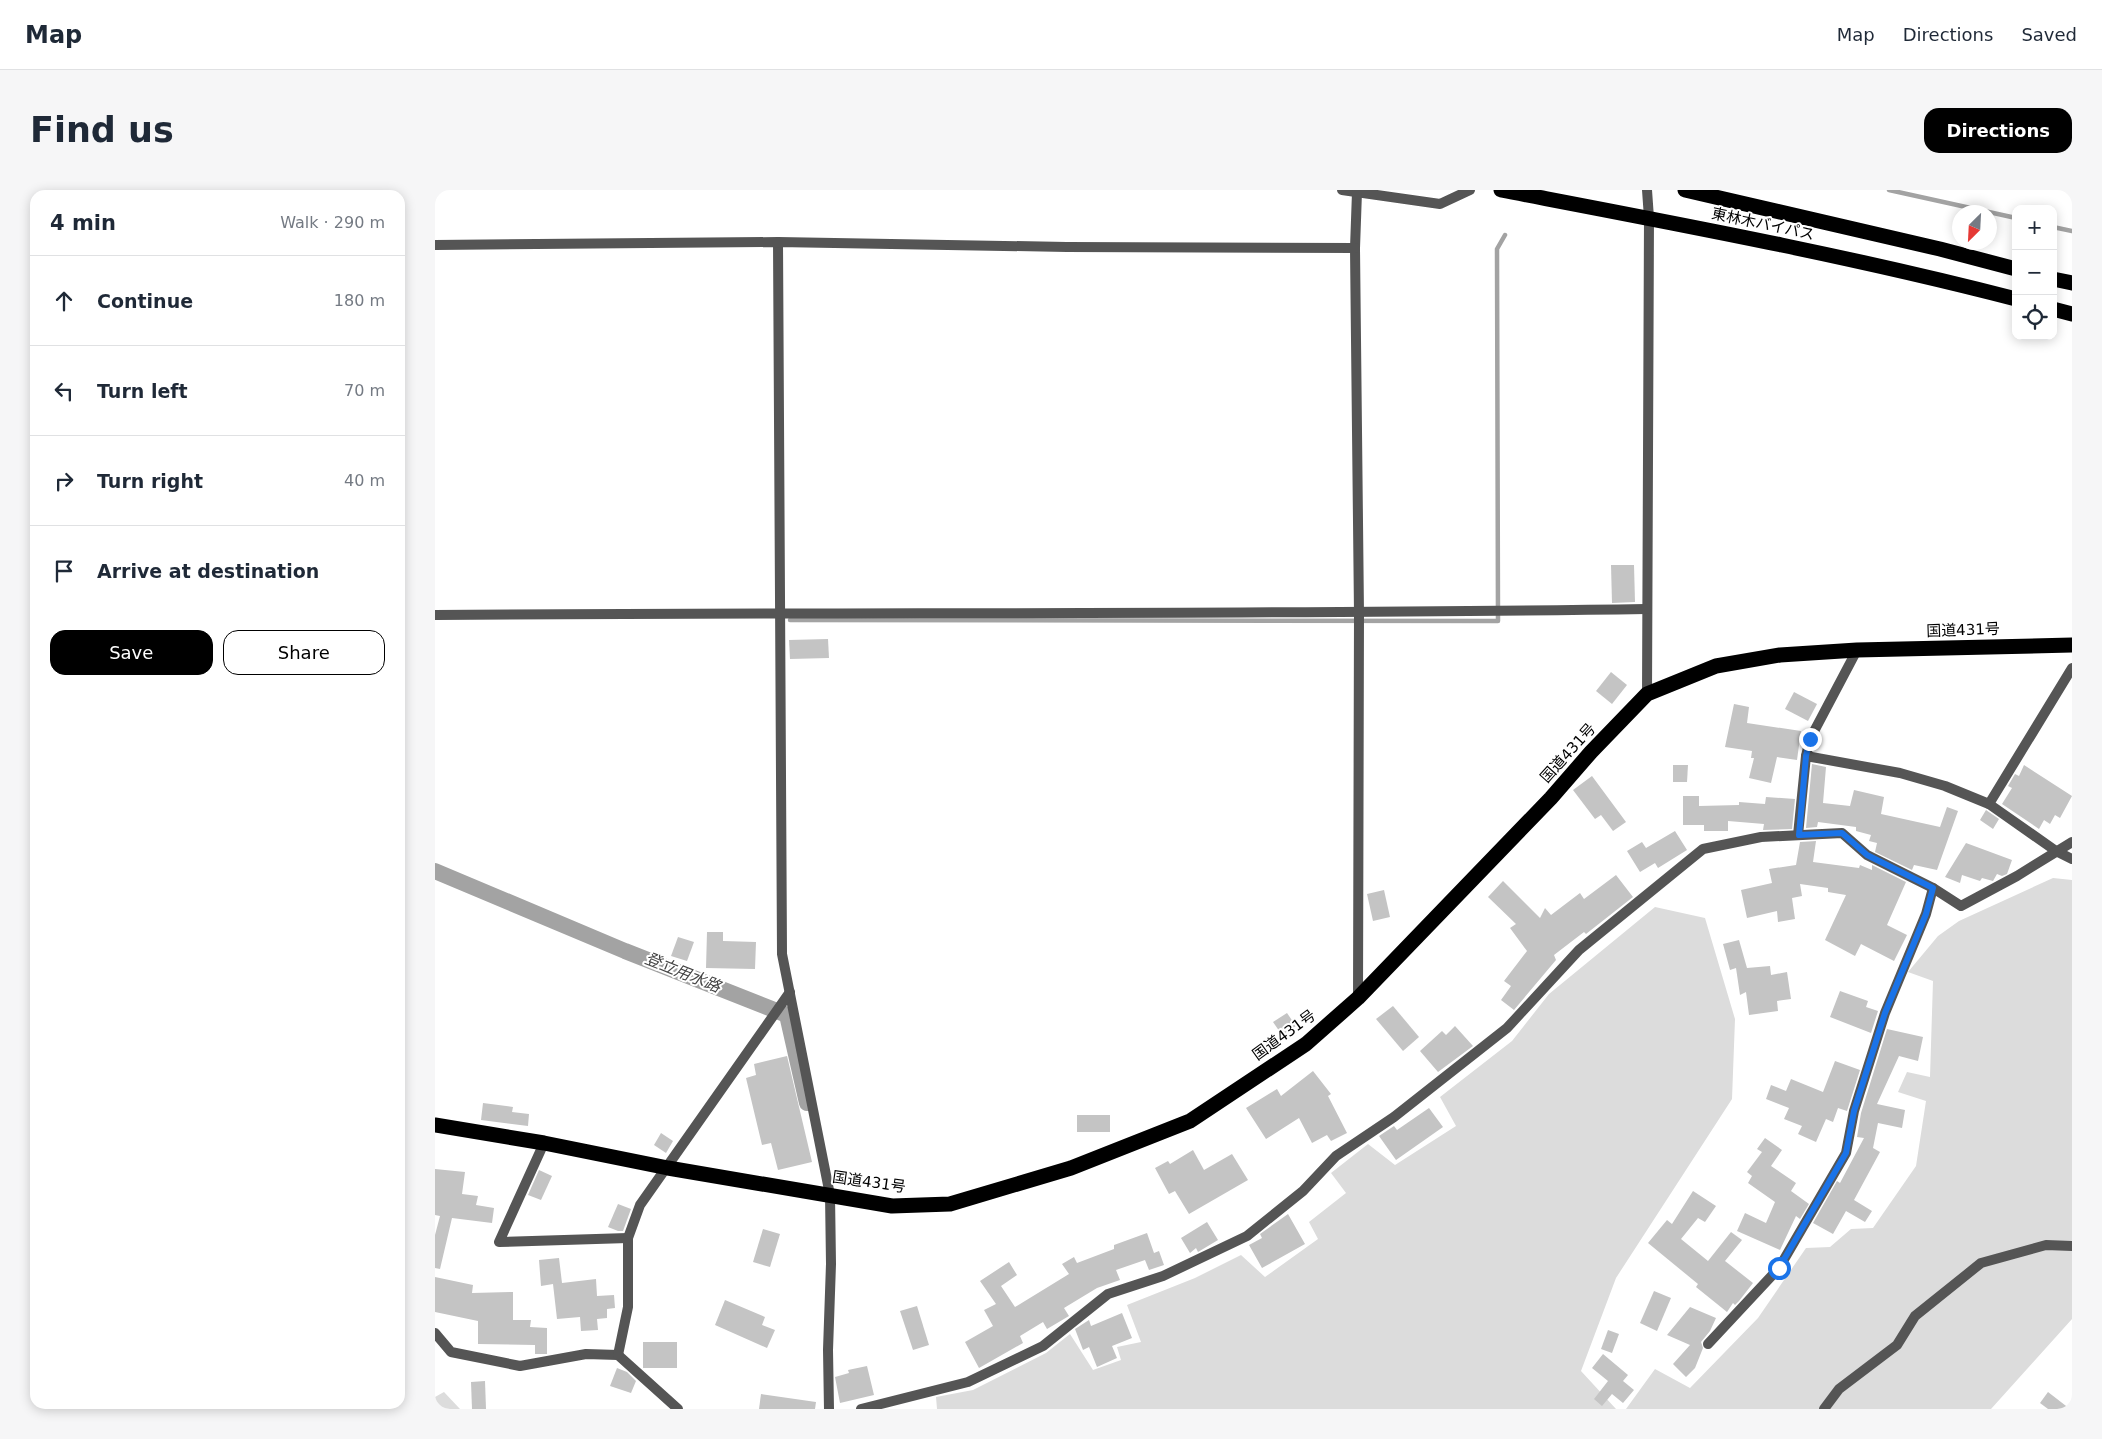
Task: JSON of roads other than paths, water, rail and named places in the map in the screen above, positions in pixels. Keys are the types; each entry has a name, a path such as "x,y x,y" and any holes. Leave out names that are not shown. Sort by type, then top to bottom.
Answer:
{"highway":[{"name":"東林木バイパス","path":"1501,190 1649,218 1939,279 2012,298"},
{"name":"東林木バイパス","path":"1685,190 1940,249 2012,268"},
{"path":"2057,279 2072,284"},
{"path":"2057,310 2072,314"},
{"name":"国道431号","path":"435,1125 544,1143 668,1168 892,1206 950,1204 1071,1168 1190,1120 1306,1044 1358,998 1551,798 1647,694 1716,666 1780,655 1857,650 2072,645"}],"street":[{"path":"1342,190 1440,204 1470,190"},
{"path":"1647,190 1649,218 1647,694"},
{"path":"1357,192 1355,248 1359,613 1358,998"},
{"path":"435,245 778,242 1067,247 1355,248"},
{"path":"778,242 782,954 830,1195 829,1409"},
{"path":"435,615 779,612 1359,613 1646,609"},
{"path":"1799,835 1806,756 1810,739 1857,650"},
{"path":"1989,804 2072,668"},
{"path":"1806,756 1900,774 1945,786 1989,804 2056,852 2072,859"},
{"path":"861,1409 968,1382 1043,1346 1108,1294 1163,1276 1247,1236 1303,1191 1337,1156 1395,1117 1507,1028 1579,950 1703,850 1761,838 1842,833 1867,855 1933,888 1961,906 2017,876 2072,842"},
{"path":"1708,1344 1779,1268 1846,1153 1854,1111 1885,1013 1926,914 1933,888"},
{"path":"618,1355 628,1307 628,1238 640,1205 668,1168 790,992"},
{"path":"544,1143 499,1242 628,1238"},
{"path":"1824,1409 1839,1389 1897,1345 1915,1316 1981,1263 2045,1245 2072,1246"},
{"path":"435,1333 451,1352 519,1366 586,1354 618,1355 678,1409"}],"waterway":[{"path":"1889,190 2012,217"},
{"path":"2057,228 2072,231"},
{"path":"790,620 1498,621 1497,249 1505,235"},
{"name":"登立用水路","path":"435,871 625,951 787,1015 807,1103"}]}
